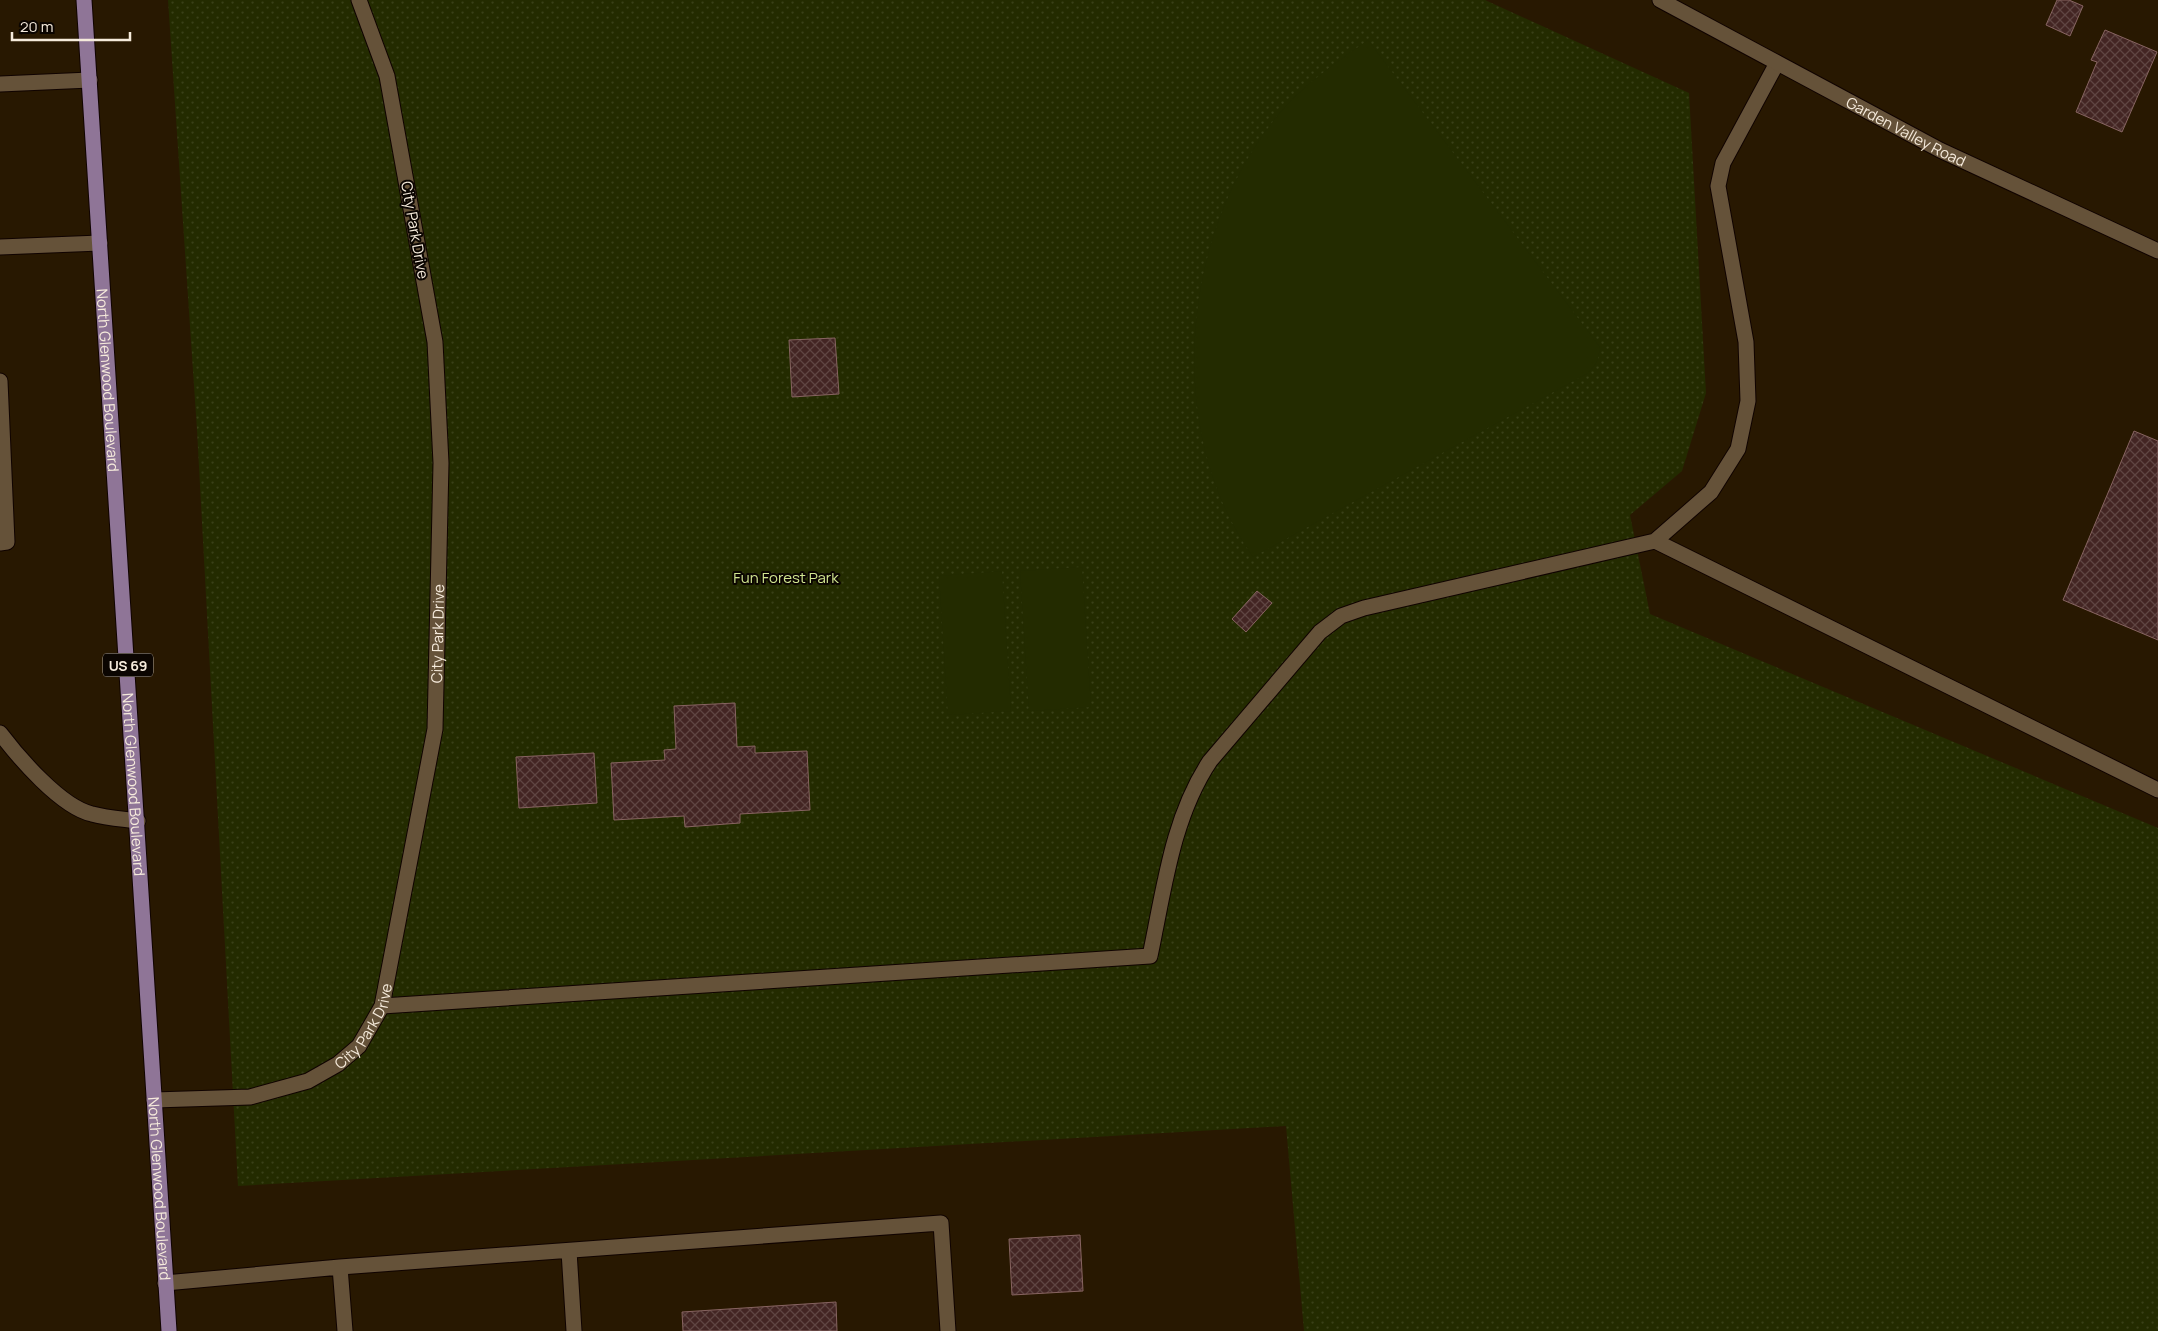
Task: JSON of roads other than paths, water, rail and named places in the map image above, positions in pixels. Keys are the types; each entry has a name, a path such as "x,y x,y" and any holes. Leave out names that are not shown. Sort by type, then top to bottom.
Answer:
{"main road":[{"name":"North Glenwood Boulevard","path":"84,0 138,820 169,1331"}],"street":[{"name":"City Park Drive","path":"154,1100 250,1097 308,1081 338,1064 359,1046 382,1006 435,729 442,463 435,342 387,76 359,0"},
{"name":"Garden Valley Road","path":"1660,0 1940,150 2158,251"},
{"path":"382,1006 1150,956 1176,837 1195,782 1210,761 1320,632 1342,616 1364,608 1655,541 1711,492 1738,449 1748,401 1746,342 1718,186 1723,163 1776,63"},
{"path":"0,84 90,80"},
{"path":"0,247 100,243"},
{"path":"0,381 7,542 0,543"},
{"path":"1655,541 2158,790"},
{"path":"0,733 18,757 61,798 90,814 138,820"},
{"path":"165,1283 340,1267 941,1223 948,1331"},
{"path":"569,1250 574,1331"},
{"path":"340,1267 345,1331"}],"park label":[{"name":"Fun Forest Park","path":"786,577"}]}
